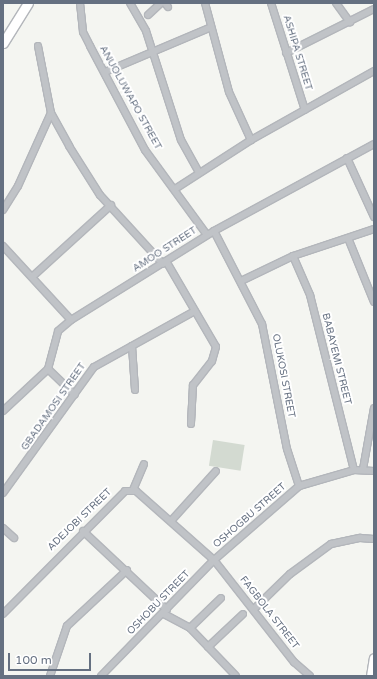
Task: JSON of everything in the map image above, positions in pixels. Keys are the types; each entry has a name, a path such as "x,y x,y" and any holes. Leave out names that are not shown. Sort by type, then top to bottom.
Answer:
{"main road":[{"path":"3,32 21,3"},
{"path":"3,43 28,3"},
{"path":"371,676 374,658"}],"street":[{"name":"ANUOLUWAPO STREET","path":"80,3 83,32 145,150 175,189 207,235"},
{"path":"130,3 149,38 182,140 199,172"},
{"path":"148,16 161,3"},
{"path":"205,3 209,28 229,92 251,140"},
{"name":"ASHIPA STREET","path":"271,3 305,110"},
{"path":"336,3 350,22"},
{"path":"286,53 374,9"},
{"path":"105,72 152,49 209,28"},
{"path":"38,46 51,113 92,182 164,263 216,347 212,362 193,385 191,424"},
{"path":"175,189 199,172 251,140 374,71"},
{"path":"3,210 18,186 51,113"},
{"name":"AMOO STREET","path":"48,369 58,331 71,320 207,235 374,144"},
{"path":"347,158 374,217"},
{"path":"32,277 111,205"},
{"path":"241,281 293,256 374,229"},
{"name":"OLUKOSI STREET","path":"214,231 241,281 267,341 279,411 299,486"},
{"path":"348,238 374,302"},
{"path":"3,246 71,320"},
{"name":"BABAYEMI STREET","path":"293,256 310,296 354,470"},
{"name":"GBADAMOSI STREET","path":"3,493 94,367 195,311"},
{"path":"132,346 134,390"},
{"path":"3,411 48,369 75,395"},
{"path":"363,469 374,408"},
{"path":"144,464 133,490 171,521 214,560"},
{"path":"299,486 354,470 363,469 374,471"},
{"path":"171,521 216,471"},
{"name":"OSHOGBU STREET","path":"214,560 299,486"},
{"name":"ADEJOBI STREET","path":"3,614 9,605 83,531 125,491 133,490"},
{"path":"3,528 14,538"},
{"path":"83,531 127,570 165,612 190,628 236,676"},
{"path":"254,609 290,574 331,544 360,538 374,539"},
{"name":"FAGBOLA STREET","path":"214,560 254,609 294,662 310,676"},
{"name":"OSHOBU STREET","path":"101,676 214,560"},
{"path":"50,676 68,626 127,570"},
{"path":"190,628 221,598"},
{"path":"3,599 9,605"},
{"path":"208,647 243,614"}],"shaded area":[{"path":"213,440 245,445 241,471 209,466"}]}
